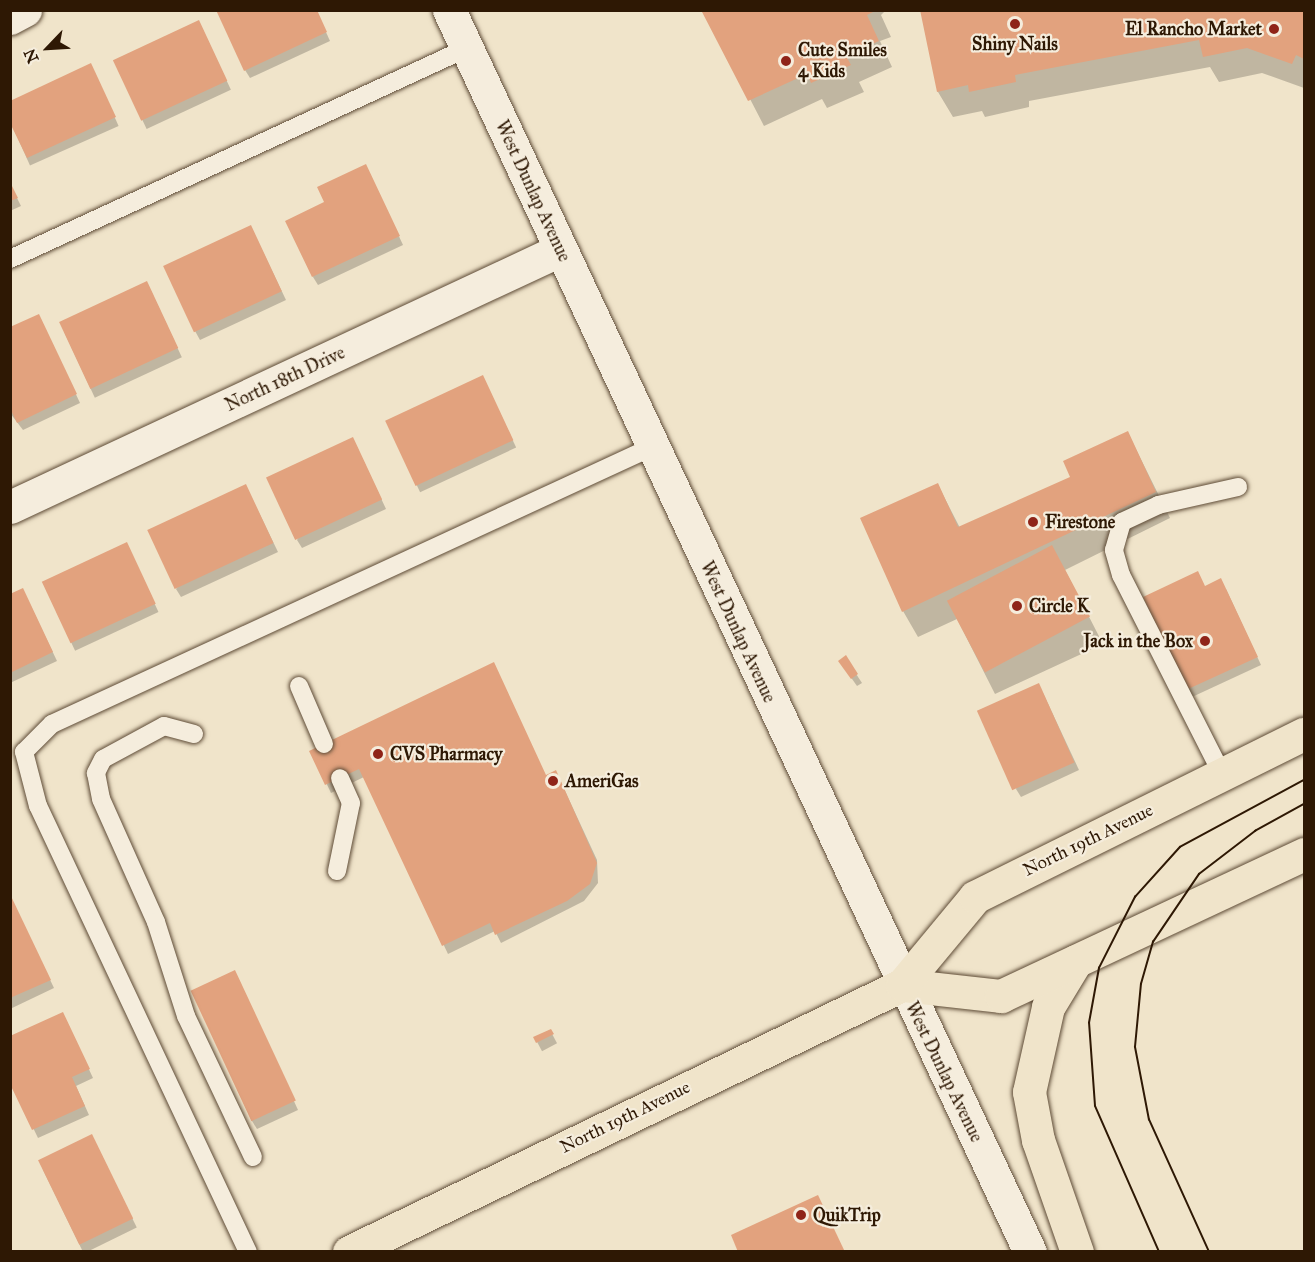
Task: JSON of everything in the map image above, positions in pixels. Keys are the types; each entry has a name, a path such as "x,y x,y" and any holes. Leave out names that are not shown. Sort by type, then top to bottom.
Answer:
{"main road":[{"path":"10,18 26,10"},
{"name":"West Dunlap Avenue","path":"449,10 650,448 902,985 1030,1251"},
{"name":"North 18th Drive","path":"10,507 560,250"},
{"name":"North 19th Avenue","path":"349,1251 902,985 975,897 1305,734"},
{"path":"902,985 1001,996 1305,854"},
{"path":"1076,961 1048,1007 1029,1092 1038,1140 1077,1251"}],"lane":[{"path":"10,260 467,48"},
{"path":"248,1251 38,806 24,752 52,724 650,448"},
{"path":"1222,774 1121,575 1114,550 1122,522 1158,505 1238,488"},
{"path":"299,686 324,744"},
{"path":"194,735 164,726 103,759 96,773 101,799 156,922 186,1016 253,1157"},
{"path":"337,870 351,803 340,778"}],"building":[{"path":"216,10 317,10 327,32 244,71"},
{"name":"Cute Smiles 4 Kids","path":"701,10 877,10 867,15 879,41 846,56 851,65 811,83 807,74 748,101"},
{"path":"920,10 1304,10 1304,59 1296,55 1292,64 1247,48 1203,57 1199,40 1015,75 1016,82 969,92 968,85 937,92"},
{"path":"199,20 227,81 141,121 113,60"},
{"path":"91,63 116,117 27,158 10,123 10,101"},
{"path":"366,164 400,236 312,277 285,221 324,202 317,187"},
{"path":"10,182 18,198 10,201"},
{"path":"251,225 282,291 194,332 163,266"},
{"path":"147,281 178,348 90,389 59,322"},
{"path":"39,314 77,394 17,423 10,408 10,327"},
{"path":"483,375 513,440 416,486 385,421"},
{"name":"Firestone","path":"1128,431 1156,492 902,612 860,518 938,483 958,527 1070,477 1063,461"},
{"path":"353,437 382,500 295,540 266,478"},
{"path":"246,484 273,543 175,589 147,530"},
{"path":"127,542 156,604 71,643 42,582"},
{"name":"Circle K","path":"1052,545 1090,617 985,672 947,601"},
{"name":"Jack in the Box","path":"1198,571 1205,586 1221,578 1258,657 1186,690 1143,597"},
{"path":"23,588 53,652 10,673 10,594"},
{"path":"846,655 858,674 851,679 838,661"},
{"name":"CVS Pharmacy","path":"494,662 546,775 556,770 597,863 590,884 567,901 495,935 490,923 442,946 359,769 325,785 309,751"},
{"path":"1039,683 1074,762 1012,790 977,711"},
{"path":"10,894 51,980 10,998"},
{"path":"235,970 296,1101 251,1121 191,991"},
{"path":"63,1012 90,1069 72,1077 85,1106 32,1130 10,1084 10,1036"},
{"path":"551,1029 554,1034 536,1043 533,1037"},
{"path":"92,1134 133,1218 79,1245 38,1160"},
{"name":"QuikTrip","path":"818,1195 845,1252 738,1252 731,1235"}],"tram line":[{"path":"1159,1252 1095,1106 1089,1023 1099,968 1135,897 1180,847 1304,780"},
{"path":"1209,1252 1149,1120 1135,1047 1141,984 1153,942 1199,874 1255,831 1304,804"}],"place":[{"name":"Shiny Nails","path":"1015,24"},
{"name":"El Rancho Market","path":"1274,29"},
{"name":"Cute Smiles 4 Kids","path":"786,61"},
{"name":"Firestone","path":"1033,522"},
{"name":"Circle K","path":"1017,606"},
{"name":"Jack in the Box","path":"1205,641"},
{"name":"CVS Pharmacy","path":"378,754"},
{"name":"AmeriGas","path":"553,781"},
{"name":"QuikTrip","path":"801,1215"}]}
